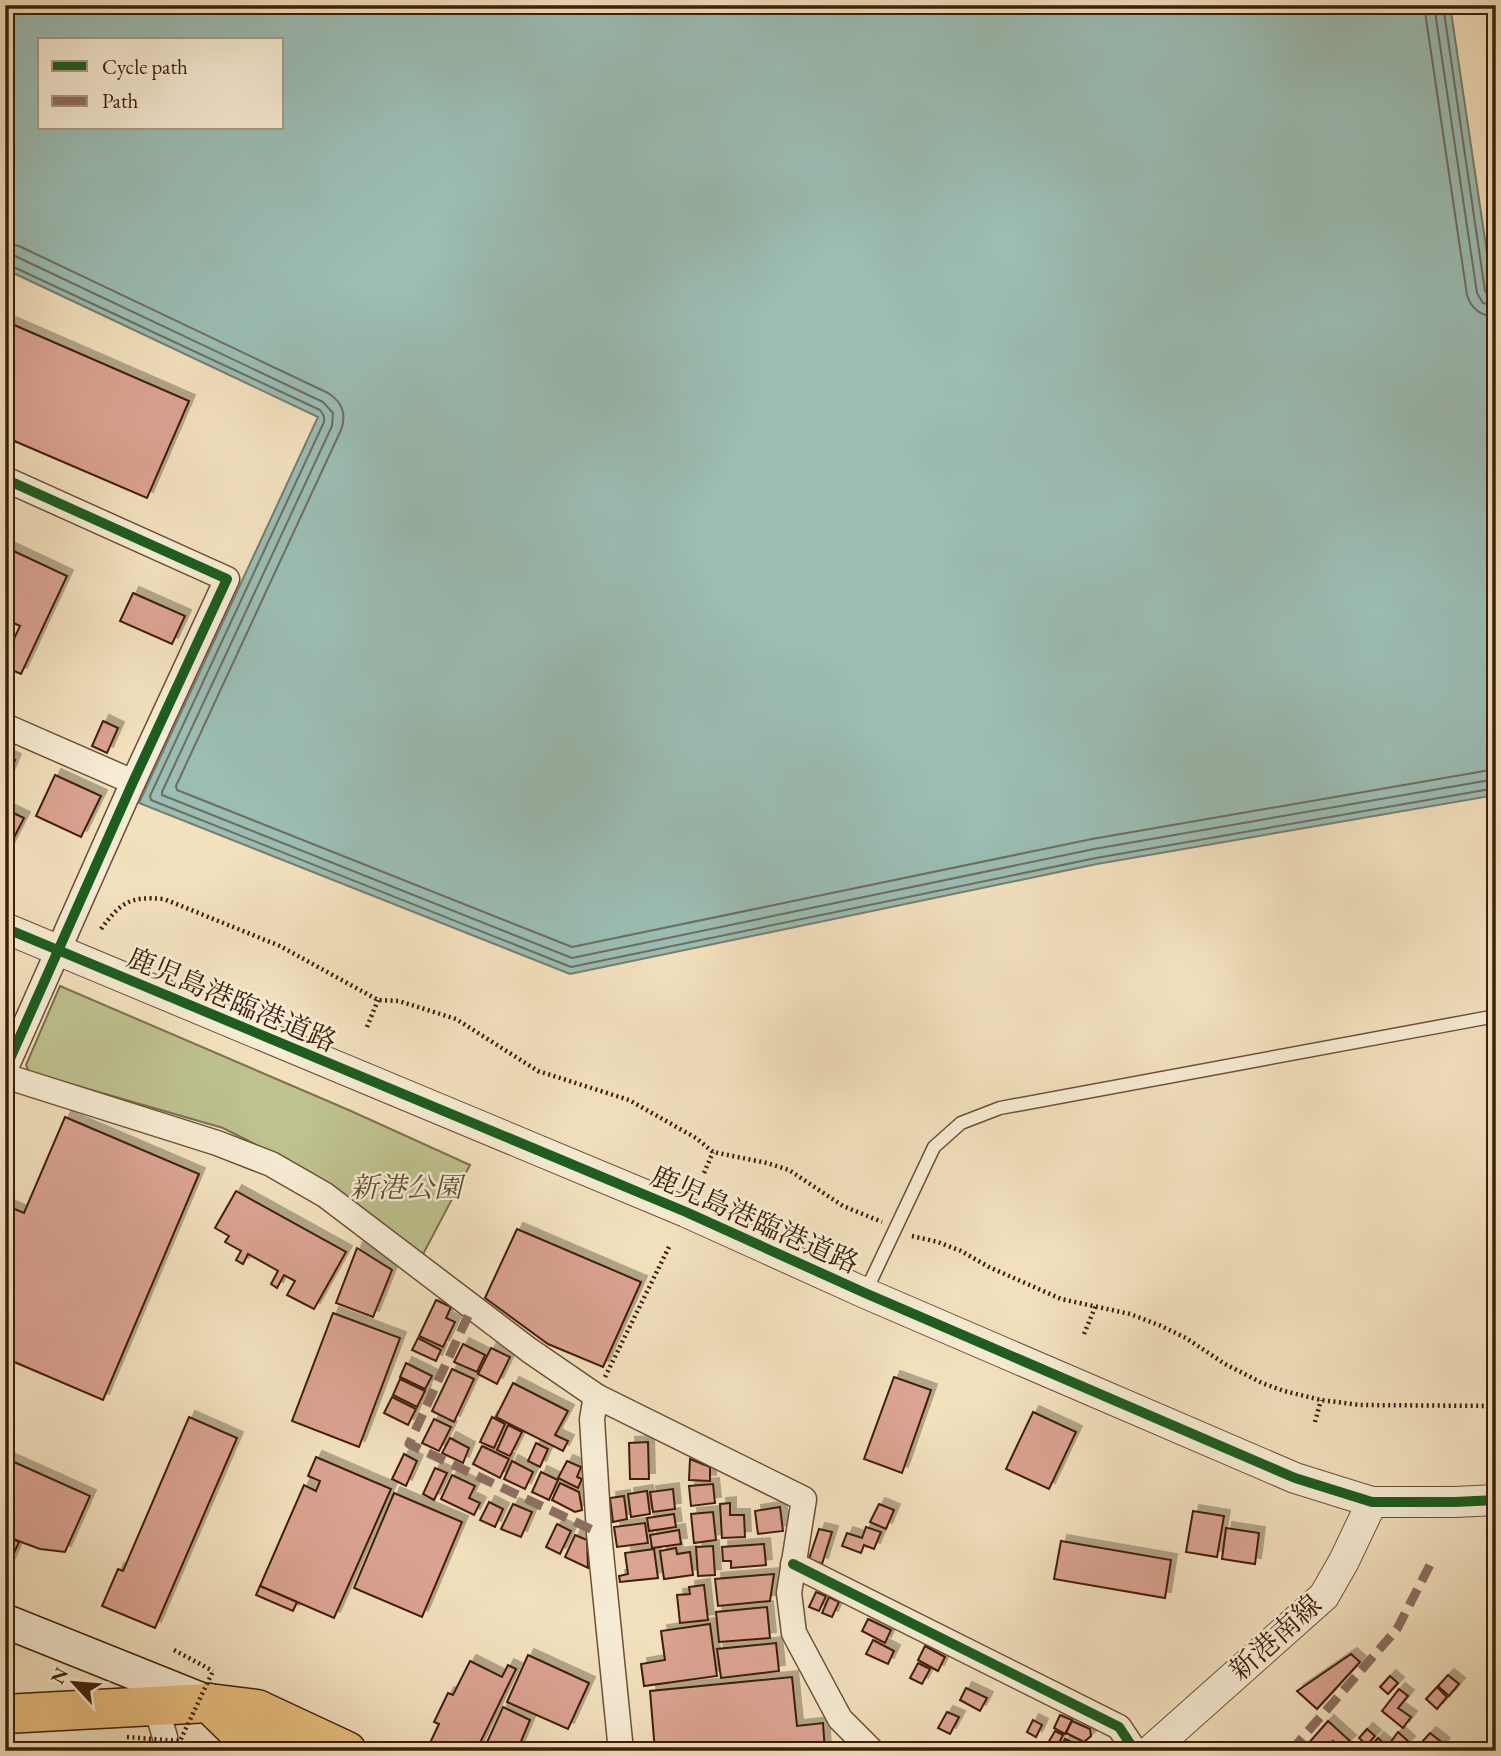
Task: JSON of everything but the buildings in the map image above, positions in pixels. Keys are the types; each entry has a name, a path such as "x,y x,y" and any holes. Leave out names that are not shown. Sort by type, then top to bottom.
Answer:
{"highway":[{"path":"211,1687 244,1737 276,1751"},
{"path":"5,1714 155,1704 211,1687 347,1751"}],"main road":[{"path":"5,1621 211,1687"}],"street":[{"path":"5,479 228,579 133,782 5,1070"},
{"path":"5,726 133,782"},
{"name":"鹿児島港臨港道路","path":"5,928 673,1206 865,1293 1295,1478 1372,1502 1496,1500"},
{"path":"5,1076 217,1143 271,1164 325,1195 530,1350 596,1396 804,1499 789,1593 794,1633 840,1719 872,1751"},
{"path":"596,1396 592,1419 599,1533 621,1751"},
{"name":"新港南線","path":"1150,1751 1324,1597 1372,1502"},
{"path":"793,1564 1119,1727 1135,1751"},
{"path":"155,1704 166,1737 173,1746"}],"lane":[{"path":"865,1293 934,1147 961,1123 1000,1108 1496,1016"}],"path":[{"path":"101,929 116,908 127,902 164,899 280,946 378,1000 399,1001 456,1019 538,1071 629,1100 696,1138 713,1152 789,1170 830,1198 871,1217"},
{"path":"368,1027 378,1000"},
{"path":"704,1173 713,1152"},
{"path":"915,1238 938,1242 961,1251 1061,1299 1096,1305 1160,1325 1262,1383 1321,1400 1360,1405 1496,1406"},
{"path":"596,1396 669,1247"},
{"path":"1084,1334 1096,1305"},
{"path":"1315,1422 1321,1400"},
{"path":"127,1737 173,1746 211,1687 174,1650"}],"green space":[{"name":"新港公園","path":"60,986 470,1165 421,1258 312,1173 223,1128 29,1072 26,1065"}],"water":[{"path":"5,5 1450,5 1496,313 1496,795 1097,864 570,974 139,803 318,417 5,269"}],"marked path":[{"path":"468,1316 409,1444 599,1533"},
{"path":"1302,1751 1296,1745 1397,1629 1433,1559"}],"cycle path":[{"path":"5,479 227,579 5,1070"},
{"path":"5,928 686,1212 865,1293 1295,1478 1372,1502 1496,1500"},
{"path":"793,1564 1119,1727 1135,1751"}]}
